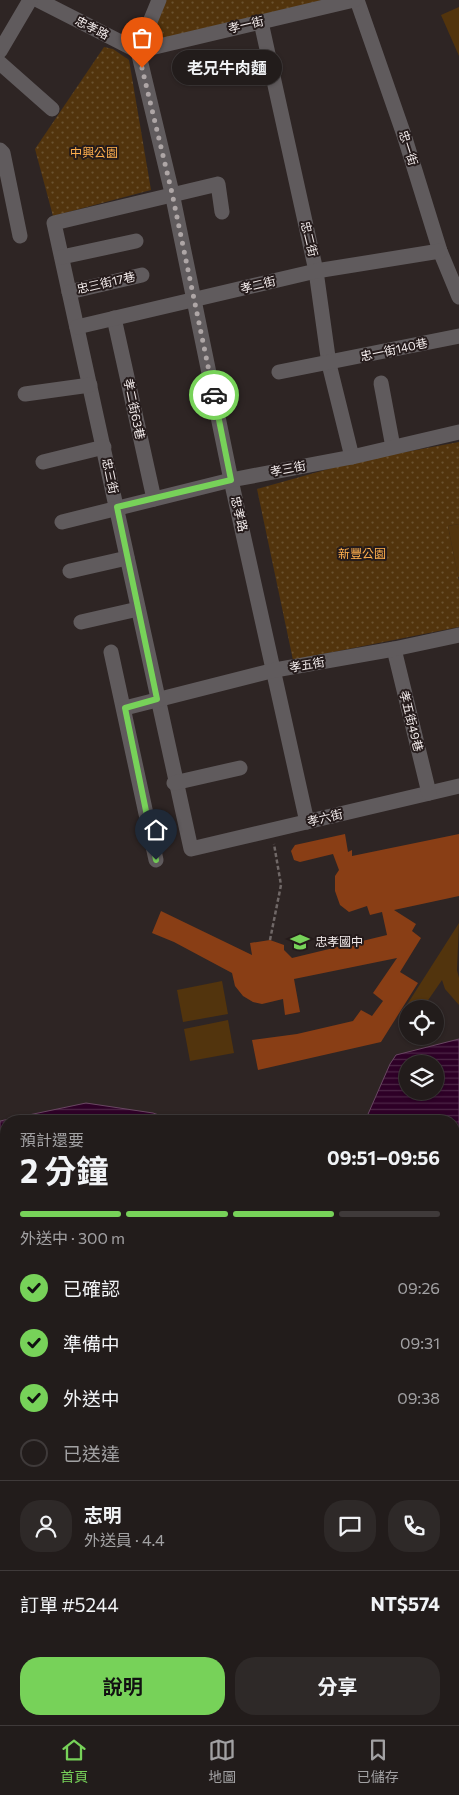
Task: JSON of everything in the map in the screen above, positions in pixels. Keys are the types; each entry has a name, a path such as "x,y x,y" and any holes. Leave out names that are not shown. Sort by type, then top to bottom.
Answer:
{"street":[{"path":"0,51 30,0"},
{"name":"忠孝路","path":"38,0 138,51 172,193 231,480 307,822"},
{"path":"138,51 159,0"},
{"name":"孝一街","path":"138,51 355,0"},
{"name":"忠一街","path":"355,0 404,135 440,251 459,297"},
{"name":"忠二街","path":"262,22 316,271 329,364 352,457"},
{"path":"0,63 52,109"},
{"path":"0,150 3,153 20,236"},
{"path":"172,193 218,184 222,212"},
{"name":"忠三街","path":"172,193 54,223 117,507 174,783 191,850"},
{"path":"62,257 136,240"},
{"name":"孝二街","path":"77,327 316,271 440,251"},
{"name":"忠三街17巷","path":"69,292 142,275"},
{"name":"孝二街63巷","path":"114,318 154,499"},
{"name":"忠一街140巷","path":"279,372 329,364 459,336"},
{"path":"381,383 393,447"},
{"path":"26,394 90,385"},
{"name":"孝三街","path":"62,522 231,480 352,457 459,432"},
{"path":"43,462 104,447"},
{"path":"70,571 127,558"},
{"path":"81,622 138,609"},
{"name":"孝五街","path":"125,708 274,670 394,650 459,634"},
{"name":"孝五街49巷","path":"394,650 429,793"},
{"path":"112,652 156,860"},
{"path":"174,783 240,768"},
{"name":"孝六街","path":"191,850 459,786"}],"path":[{"path":"270,940 281,885 272,830"}],"green space":[{"path":"165,0 324,0 150,42"},
{"path":"459,7 459,56 441,15"},
{"name":"中興公園","path":"104,47 113,49 129,60 151,190 53,216 35,149"},
{"name":"新豐公園","path":"459,442 459,524 448,526 459,581 459,627 293,660 257,489 357,461"},
{"path":"459,524 459,577 458,577 448,526"},
{"path":"459,923 457,970 459,978 459,1005 445,989 442,980 428,1000 410,1000"},
{"path":"222,981 228,1014 183,1022 177,990"},
{"path":"228,1020 234,1053 190,1061 184,1029"}],"shaded area":[{"path":"459,1039 459,1115 368,1115 390,1064 396,1055 435,1045 444,1045 444,1043"},
{"path":"86,1103 159,1115 29,1115"}],"building":[{"path":"345,834 348,852 352,850 352,856 459,834 459,896 394,910 416,924 412,931 421,938 400,972 418,983 407,1000 399,1000 399,1013 381,1042 258,1070 252,1040 297,1034 353,1021 361,1010 372,1016 383,1001 373,993 397,958 294,979 300,1012 285,1015 283,999 262,1004 253,1002 243,996 235,986 232,973 174,942 152,933 161,911 252,955 250,943 270,940 284,945 284,950 292,958 387,935 382,912 370,915 367,906 349,912 340,905 335,891 335,876 339,870 333,854 300,862 294,860 291,851 295,845"}],"way so far":[{"path":"142,68 172,193 214,395"}],"place":[{"name":"老兄牛肉麵","path":"142,68"},
{"name":"忠孝國中","path":"300,942"}],"route":[{"path":"156,860 125,708 157,699 117,507 231,480 214,395"}]}
